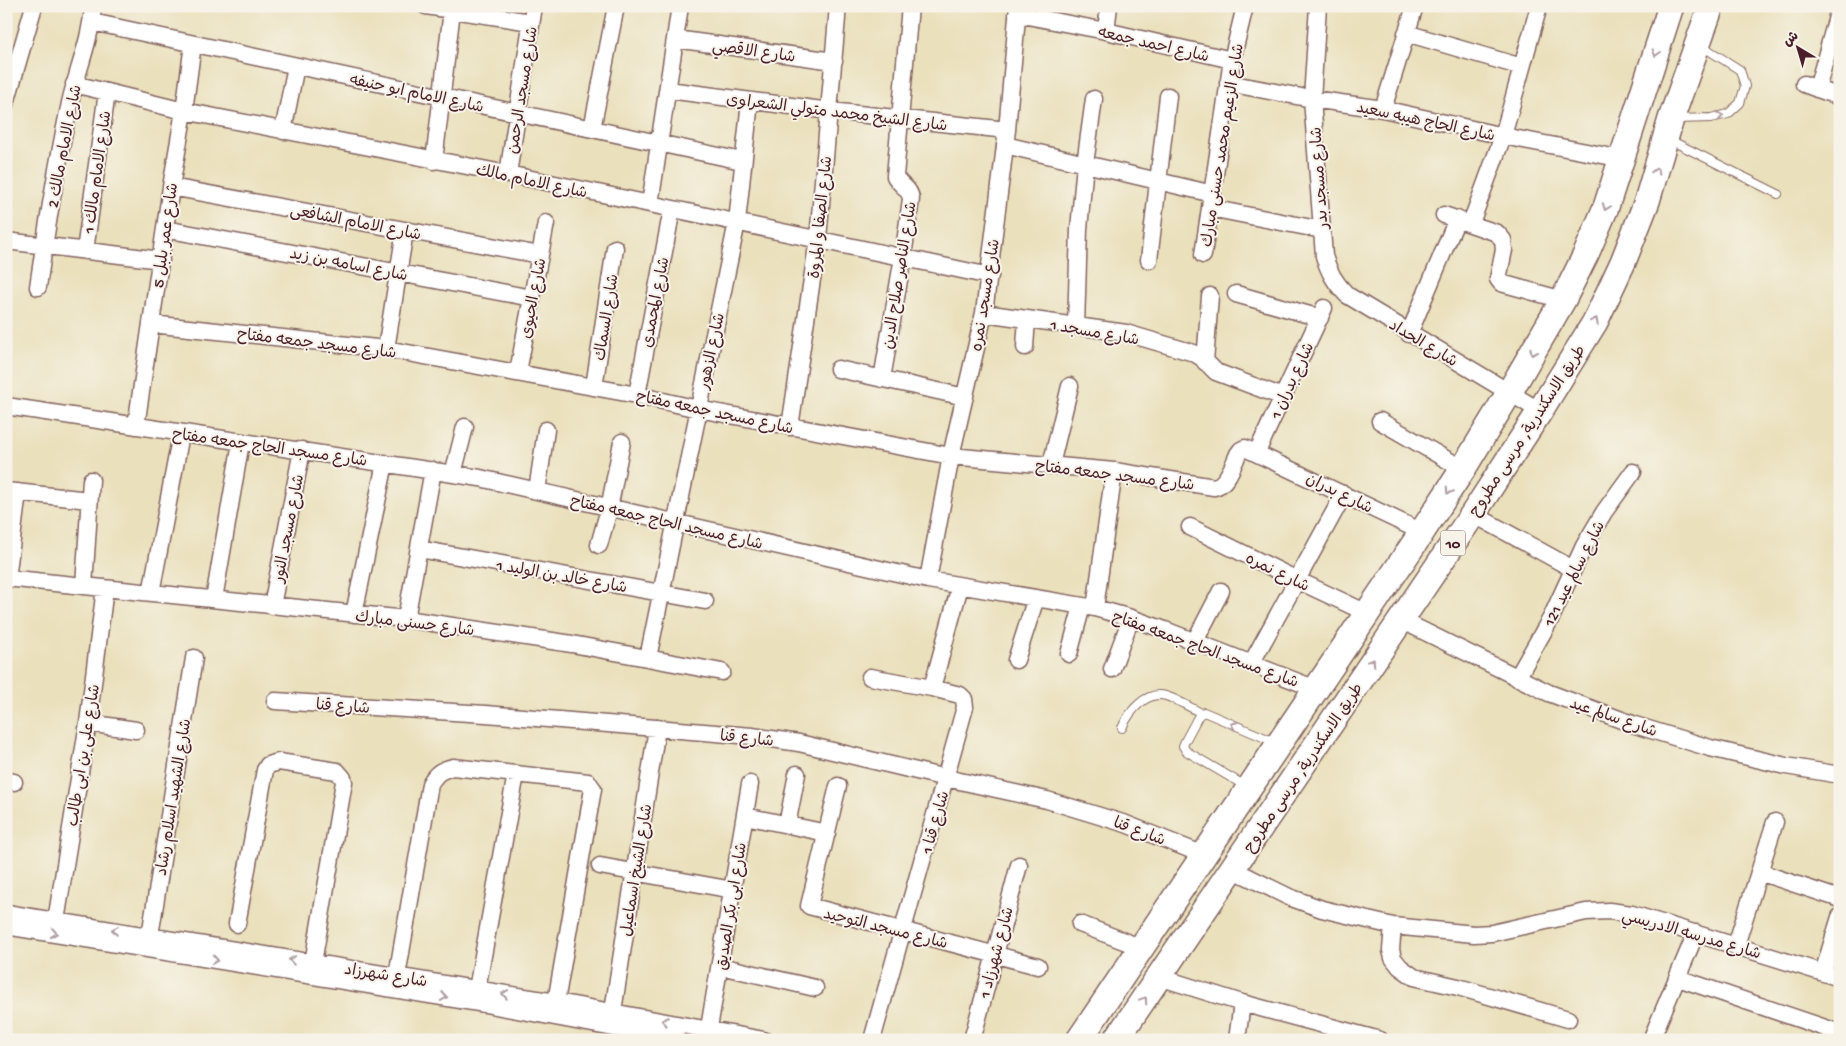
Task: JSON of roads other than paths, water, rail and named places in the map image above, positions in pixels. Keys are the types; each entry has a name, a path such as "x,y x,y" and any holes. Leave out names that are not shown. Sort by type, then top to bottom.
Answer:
{"main road":[{"name":"طريق الاسكندرية, مرسى مطروح","path":"1079,1040 1422,532 1463,469 1563,300 1586,254 1606,207 1671,6"},
{"name":"طريق الاسكندرية, مرسى مطروح","path":"1116,1040 1473,514 1595,322 1624,262 1647,201 1668,128 1711,6"}],"street":[{"path":"6,103 34,6"},
{"path":"426,6 452,10 470,9 533,14"},
{"path":"592,129 616,6"},
{"path":"650,204 680,6"},
{"name":"شارع الصفا و المروة","path":"790,426 818,239 838,6"},
{"name":"شارع الناصر صلاح الدين","path":"882,378 911,199 908,189 898,182 896,176 910,6"},
{"path":"1106,31 1108,6"},
{"name":"شارع الزعيم محمد حسنى مبارك","path":"1203,255 1228,83 1245,6"},
{"name":"شارع مسجد بدر","path":"1318,6 1312,99 1324,256"},
{"path":"1384,109 1415,6"},
{"path":"1409,334 1457,219 1503,136 1539,6"},
{"path":"1840,6 1811,86 1840,96"},
{"name":"شارع احمد جمعه","path":"1015,8 1232,60"},
{"name":"شارع مسجد نمره","path":"928,580 952,456 984,313 990,276 1006,138 1015,8"},
{"path":"434,160 452,10"},
{"name":"شارع الامام ابو حنيفه","path":"93,14 193,44 742,161"},
{"name":"شارع الامام مالك 2","path":"38,287 56,170 74,84 93,14"},
{"name":"شارع مسجد الرحمن","path":"508,174 533,14"},
{"path":"1406,33 1522,67"},
{"name":"شارع الاقصي","path":"675,39 834,61"},
{"name":"شارع عمر بلبل 5","path":"136,426 193,44"},
{"path":"283,130 296,66"},
{"name":"شارع الحاج هيبه سعيد","path":"1228,83 1312,99 1384,109 1503,136 1623,158"},
{"name":"شارع الامام مالك","path":"74,84 184,111 508,174 990,276"},
{"name":"شارع الشيخ محمد متولي الشعراوى","path":"668,90 902,119 1006,138 1084,164 1158,182 1212,201 1322,230"},
{"name":"شارع الامام مالك 1","path":"85,251 107,92"},
{"path":"1149,260 1168,96"},
{"path":"1076,326 1078,228 1084,164 1094,99"},
{"name":"شارع الزهور","path":"648,658 737,222 742,161 750,101"},
{"name":"شارع الامام الشافعى","path":"171,187 540,255"},
{"name":"شارع المحمدى","path":"637,394 672,209"},
{"path":"1457,219 1497,233 1502,240 1504,250 1498,279 1501,283 1563,300"},
{"name":"شارع الحيوى","path":"518,372 546,223"},
{"name":"شارع اسامه بن زيد","path":"165,229 532,298"},
{"path":"386,349 406,231"},
{"path":"6,241 161,260"},
{"name":"شارع السماك","path":"594,387 615,248"},
{"name":"شارع الحداد","path":"1324,256 1336,284 1347,295 1540,411"},
{"name":"شارع بدران 1","path":"1236,294 1322,313 1258,452"},
{"path":"1205,362 1210,296"},
{"name":"شارع مسجد 1","path":"984,313 1126,333 1194,353 1216,372 1283,398"},
{"path":"1024,347 1027,319"},
{"name":"شارع مسجد جمعه مفتاح","path":"151,324 386,349 637,394 698,409 952,456 1114,471 1214,487 1224,483 1241,450 1245,448 1258,452"},
{"path":"838,369 965,397"},
{"path":"1051,465 1070,386"},
{"name":"شارع مسجد الحاج جمعه مفتاح","path":"6,406 181,434 434,470 537,491 609,509 928,580 1088,607 1131,618 1195,641 1316,689"},
{"path":"1380,420 1463,469"},
{"path":"453,474 466,427"},
{"path":"537,491 546,430"},
{"path":"151,593 181,434"},
{"path":"214,599 242,442"},
{"path":"599,545 609,509 622,442"},
{"name":"شارع مسجد النور","path":"272,606 302,450"},
{"name":"شارع بدران","path":"1258,452 1422,532"},
{"path":"354,614 386,463"},
{"path":"406,619 434,470"},
{"path":"1069,654 1088,607 1114,471"},
{"name":"شارع سالم عيد 121","path":"1517,678 1551,618 1573,569 1604,512 1633,472"},
{"path":"84,586 91,480"},
{"path":"7,579 12,492 90,500"},
{"path":"1251,664 1344,494"},
{"path":"1473,514 1573,569"},
{"name":"شارع نمره","path":"1190,527 1366,613"},
{"name":"شارع خالد بن الوليد 1","path":"419,549 705,601"},
{"name":"شارع حسنى مبارك","path":"7,579 406,619 572,644 722,672"},
{"path":"932,688 960,586"},
{"name":"شارع على بن ابى طالب","path":"56,921 88,723 105,588"},
{"path":"1195,641 1221,591"},
{"path":"1016,660 1036,598"},
{"path":"1112,669 1131,618"},
{"name":"شارع سالم عيد","path":"1401,620 1549,693 1626,721 1710,748 1786,766 1840,775"},
{"name":"شارع الشهيد اسلام رشاد","path":"150,936 194,658"},
{"name":"شارع قنا 1","path":"870,677 960,694 964,699 965,708 872,1040"},
{"name":"شارع قنا","path":"275,701 486,714 752,736 800,743 1087,811 1126,824 1204,855"},
{"path":"88,723 136,730"},
{"name":"شارع الشيخ اسماعيل","path":"613,1011 657,728"},
{"path":"237,924 265,770 268,765 279,762 337,771 341,774 344,782 313,963"},
{"path":"404,981 430,784 435,775 443,769 453,767 588,782 593,789 556,1002"},
{"path":"477,989 516,774"},
{"path":"787,825 797,774"},
{"name":"شارع ابى بكر الصديق","path":"709,1028 750,784"},
{"name":"شارع مسجد التوحيد","path":"838,786 809,906 1038,966"},
{"path":"745,816 826,833"},
{"path":"1736,945 1775,822"},
{"name":"شارع شهرزاد 1","path":"972,1040 1019,865"},
{"path":"600,866 733,890"},
{"name":"شارع مدرسه الادريسي","path":"1232,869 1289,896 1322,909 1393,926 1474,934 1492,933 1586,912 1609,911 1632,914 1840,978"},
{"path":"1759,872 1840,899"},
{"name":"شارع شهرزاد","path":"6,913 56,921 80,931 404,981 477,989 709,1028 764,1040"},
{"path":"1823,973 1840,917"},
{"path":"1080,924 1142,948"},
{"name":"شارع شهرزاد","path":"6,926 150,936 313,963 404,981 486,1004 678,1040"},
{"path":"1393,926 1391,950 1393,958 1400,967 1414,977 1458,987 1568,1019"},
{"path":"1655,1039 1696,933"},
{"path":"720,966 815,988"},
{"path":"1159,977 1242,1003 1380,1040"},
{"path":"1678,978 1840,1033"},
{"path":"1237,1040 1242,1003"}],"lane":[{"path":"1668,128 1728,114 1740,103 1745,86 1740,70 1698,44"},
{"path":"1668,128 1778,194"},
{"path":"1122,728 1133,710 1140,703 1158,696 1165,696 1201,713 1204,712 1278,744"},
{"path":"1201,713 1184,741 1183,746 1186,751 1249,788"}]}
